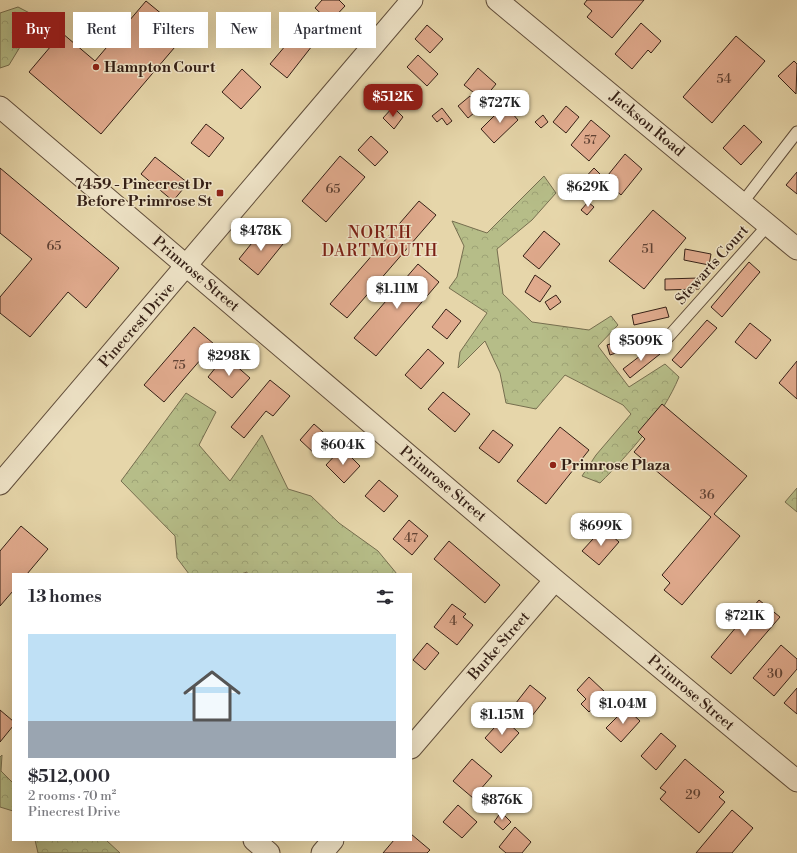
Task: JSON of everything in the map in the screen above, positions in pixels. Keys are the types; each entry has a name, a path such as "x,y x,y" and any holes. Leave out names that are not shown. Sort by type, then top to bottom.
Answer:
{"street":[{"name":"Pinecrest Drive","path":"0,484 412,0"},
{"name":"Jackson Road","path":"497,0 769,224 797,249"},
{"name":"Primrose Street","path":"0,107 555,580 797,781"},
{"name":"Burke Street","path":"412,747 555,580"},
{"path":"255,841 269,853"},
{"path":"322,853 332,841"}],"lane":[{"path":"742,202 797,132"},
{"name":"Stewarts Court","path":"662,344 769,224"}],"green space":[{"path":"18,7 28,12 12,12 12,48 19,48 9,65 0,68 0,13"},
{"path":"544,176 556,193 532,220 497,249 503,294 532,322 589,330 611,316 618,325 598,346 629,387 665,364 679,377 655,420 634,447 600,483 582,476 596,455 631,414 623,405 565,375 536,409 506,403 500,373 485,341 458,368 460,352 487,313 449,288 457,277 464,246 452,221 487,233"},
{"path":"186,393 216,412 199,445 230,481 262,435 288,489 311,496 339,523 378,551 396,573 188,573 177,558 175,536 121,481"},
{"path":"797,488 797,512 785,502"},
{"path":"2,755 1,771 12,782 12,811 0,807 0,757"},
{"path":"35,841 107,841 120,853 38,853"}],"building":[{"path":"322,0 339,0 345,6 339,12 319,12 315,8"},
{"path":"587,0 644,0 612,38 587,17 592,11 584,4"},
{"name":"Hampton Court","path":"146,1 159,12 139,12 139,48 174,48 101,134 29,72 49,48 65,48 65,36 73,42 73,48 80,48 95,61 106,48 131,48 131,19"},
{"path":"641,23 661,41 651,53 648,50 632,69 615,54"},
{"path":"427,25 443,39 430,53 415,39"},
{"path":"736,36 765,61 712,123 683,97"},
{"path":"283,48 310,48 287,78 270,64"},
{"path":"418,55 438,74 427,86 407,67"},
{"path":"794,61 797,64 796,94 778,76"},
{"path":"478,68 496,84 483,100 464,85"},
{"path":"242,69 261,87 241,109 222,92"},
{"path":"470,96 480,108 468,118 458,106"},
{"path":"505,105 518,120 494,143 481,129"},
{"path":"566,106 579,117 566,133 553,122"},
{"path":"393,107 403,117 394,129 383,118"},
{"path":"442,108 452,121 447,125 442,118 437,122 432,116"},
{"path":"543,115 548,122 541,128 535,122"},
{"path":"591,120 610,136 589,161 571,145"},
{"path":"206,124 224,138 209,157 191,143"},
{"path":"744,125 762,142 741,165 723,148"},
{"path":"371,136 388,152 375,166 358,150"},
{"path":"625,154 642,169 621,195 604,180"},
{"path":"340,156 365,177 326,222 302,201"},
{"path":"155,157 188,183 173,201 141,174"},
{"path":"0,168 119,268 86,308 68,292 30,337 0,313 0,297 32,259 0,233"},
{"path":"594,168 600,174 589,186 582,181"},
{"path":"797,172 797,194 786,185"},
{"path":"419,201 436,215 347,318 330,304"},
{"path":"588,202 594,207 587,215 581,210"},
{"path":"653,210 686,238 644,289 609,261"},
{"path":"264,228 283,244 258,275 239,259"},
{"path":"544,231 560,244 539,269 523,256"},
{"path":"685,249 711,254 709,265 684,260"},
{"path":"749,262 760,272 722,317 711,307"},
{"path":"418,264 439,282 376,356 354,338"},
{"path":"535,275 551,286 540,302 525,292"},
{"path":"699,278 699,289 665,290 665,279"},
{"path":"556,295 561,302 550,310 545,302"},
{"path":"666,307 669,317 634,325 632,315"},
{"path":"446,309 461,321 447,339 432,327"},
{"path":"707,320 717,328 681,368 672,360"},
{"path":"750,323 771,340 756,359 735,342"},
{"path":"194,327 214,344 164,402 144,385"},
{"path":"643,333 643,344 610,355 607,345"},
{"path":"653,346 660,354 630,378 623,369"},
{"path":"428,349 444,363 421,389 405,375"},
{"path":"225,356 250,378 232,398 208,377"},
{"path":"797,361 797,399 779,383"},
{"path":"270,380 290,396 273,416 266,411 244,438 231,427"},
{"path":"443,392 470,414 455,432 428,409"},
{"path":"662,404 747,476 714,514 740,536 682,605 664,590 670,583 662,575 711,517 634,452 645,439 638,432"},
{"path":"314,424 330,438 315,454 300,440"},
{"name":"Primrose Plaza","path":"560,427 589,450 546,504 517,481"},
{"path":"493,430 513,445 499,463 479,448"},
{"path":"339,451 346,457 348,454 360,466 344,483 326,465"},
{"path":"379,480 398,496 384,512 365,496"},
{"path":"409,520 428,536 412,555 393,539"},
{"path":"21,526 48,549 28,573 12,573 12,592 0,606 0,551"},
{"path":"603,528 619,542 599,565 582,551"},
{"path":"449,541 500,585 485,603 434,559"},
{"path":"759,600 780,617 731,674 711,657"},
{"path":"452,604 466,614 463,617 473,625 457,645 434,627"},
{"path":"427,643 439,653 425,670 413,660"},
{"path":"781,645 797,659 797,669 774,696 753,678"},
{"path":"589,677 606,693 589,712 581,704 586,699 577,690"},
{"path":"530,685 546,698 528,721 512,708"},
{"path":"797,688 797,714 784,703"},
{"path":"626,708 640,721 621,742 606,728"},
{"path":"0,710 12,720 12,727 0,742"},
{"path":"503,718 519,733 501,753 485,738"},
{"path":"661,733 676,746 656,770 641,756"},
{"path":"472,759 492,776 473,798 453,781"},
{"path":"685,759 724,792 719,797 725,802 699,833 660,799 666,792 660,788"},
{"path":"458,805 477,822 462,838 443,822"},
{"path":"732,810 753,828 732,853 696,853"},
{"path":"501,812 511,822 503,830 494,822"},
{"path":"515,827 531,842 522,853 506,853 499,847"},
{"path":"412,835 430,850 427,853 383,853 393,841 412,841"}],"place":[{"name":"Hampton Court","path":"96,67"},
{"name":"7459 - Pinecrest Dr Before Primrose St","path":"220,193"},
{"name":"Primrose Plaza","path":"553,465"}],"district":[{"name":"NORTH DARTMOUTH","path":"380,242"}]}
